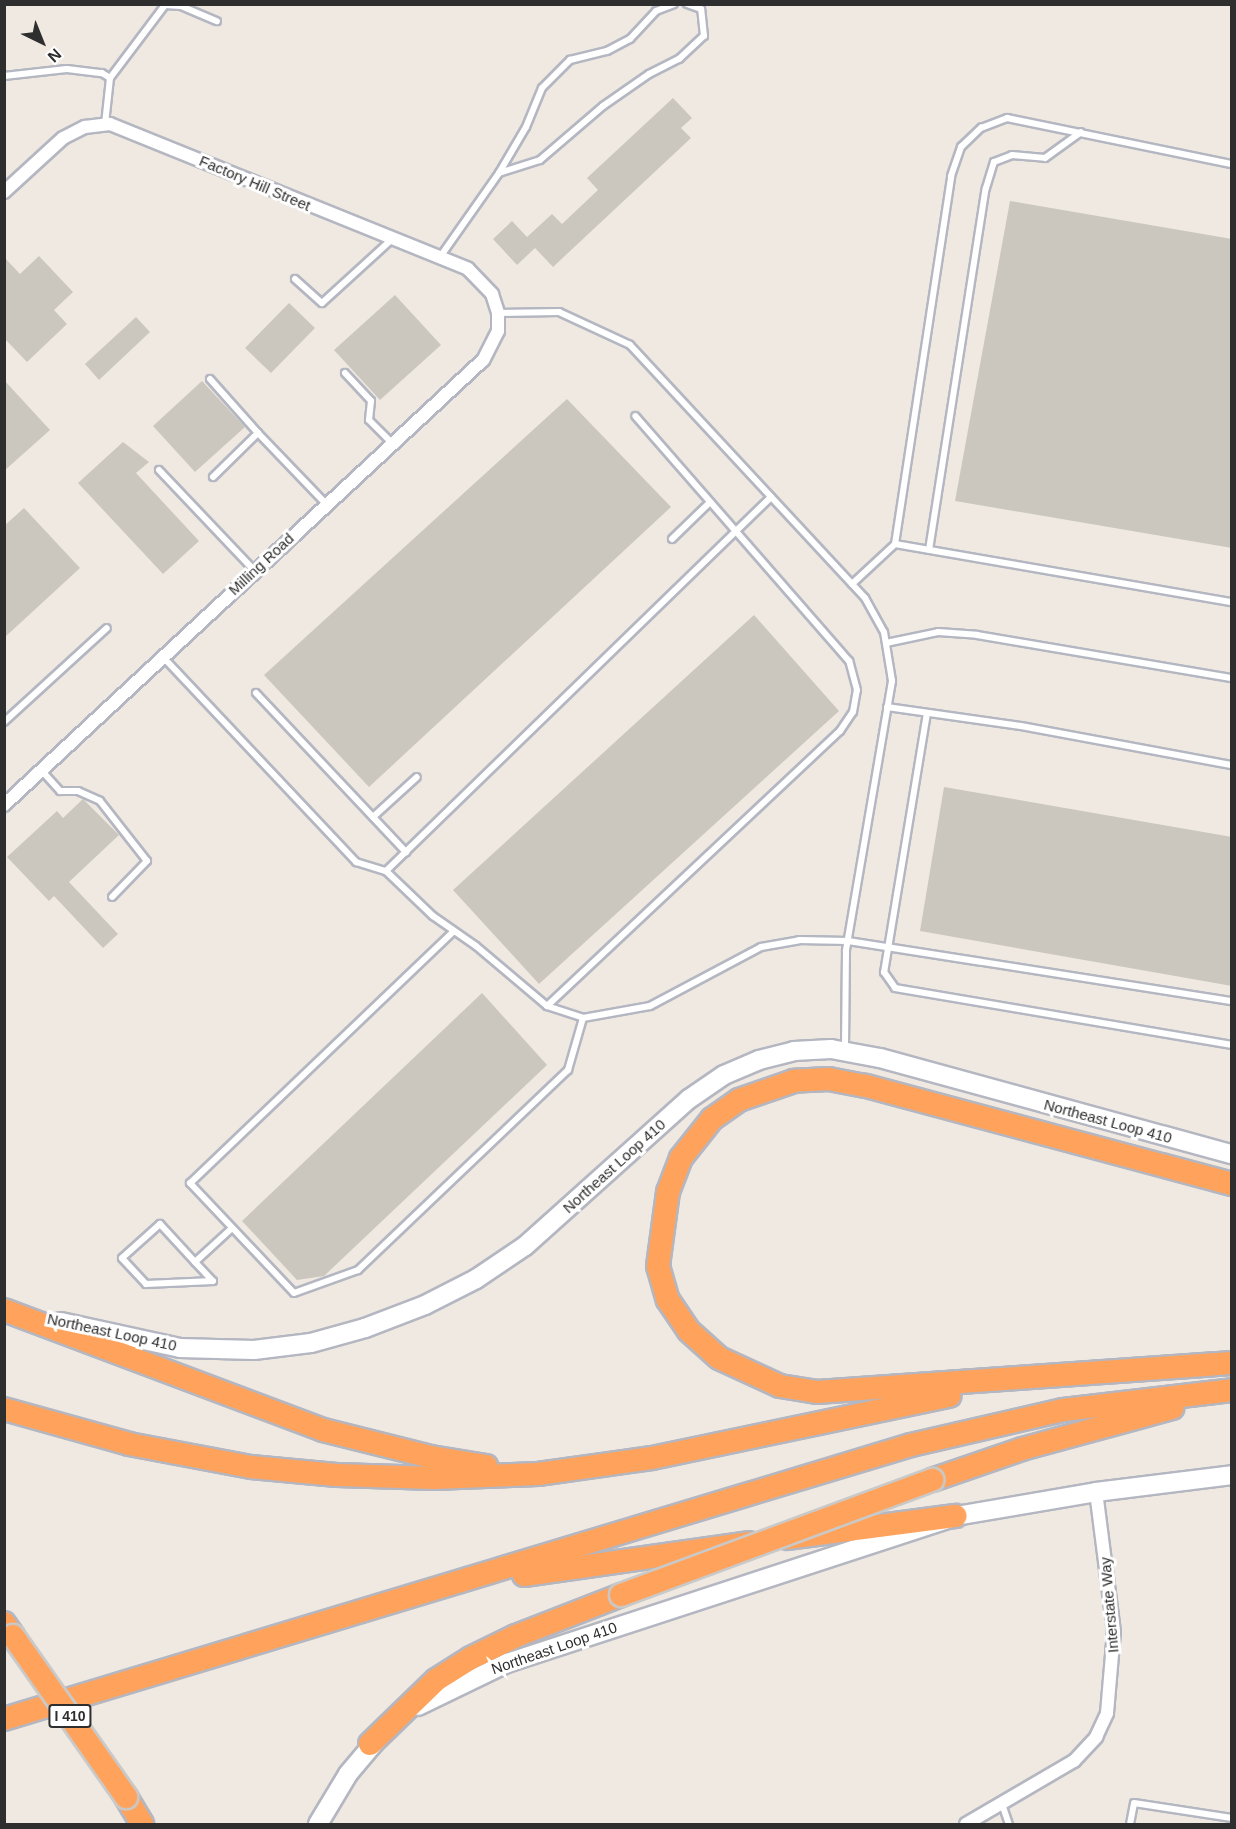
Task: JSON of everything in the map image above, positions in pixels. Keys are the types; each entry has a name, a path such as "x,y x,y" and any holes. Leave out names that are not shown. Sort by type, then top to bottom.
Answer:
{"highway":[{"path":"1232,1184 829,1079 794,1081 740,1100 712,1119 681,1158 668,1192 658,1266 668,1300 689,1331 719,1358 780,1386 818,1392 1033,1379 1232,1363"},
{"path":"4,1309 323,1430 431,1457 538,1474"},
{"path":"4,1409 129,1444 251,1467 402,1477 538,1474 652,1458 1033,1379"},
{"path":"370,1744 436,1680 471,1658 516,1636 932,1480 1022,1449 1232,1391"},
{"path":"12,1716 911,1445 1063,1410 1232,1391"},
{"path":"442,1588 956,1516"},
{"name":"I 410","path":"7,1629 126,1797 142,1824"}],"main road":[{"name":"Northeast Loop 410","path":"4,1309 114,1336 180,1348 254,1350 311,1343 365,1328 446,1295 525,1246 689,1099 724,1076 759,1060 794,1051 845,1052 880,1058 1232,1154"},
{"name":"Northeast Loop 410","path":"318,1824 370,1744 424,1701 507,1663 956,1516 1096,1492 1232,1475"}],"street":[{"name":"Factory Hill Street","path":"4,192 63,138 85,127 105,125 132,131 468,269 483,280 498,313"},
{"name":"Milling Road","path":"4,805 254,570 483,360 498,331 498,313"},
{"name":"Interstate Way","path":"966,1824 1074,1761 1096,1737 1107,1713 1114,1632 1096,1492"}],"lane":[{"path":"440,258 499,173 526,127 542,88 570,60 607,51 630,39 656,11 674,4"},
{"path":"499,173 540,160 603,106 649,74 679,59 704,36 701,9 687,4"},
{"path":"105,125 110,78 165,5 181,6 218,21"},
{"path":"4,76 67,69 110,78"},
{"path":"852,584 895,544 951,176 961,147 981,128 1007,118 1232,164"},
{"path":"929,550 986,188 994,162 1012,155 1045,158 1081,132"},
{"path":"295,279 322,303 392,238"},
{"path":"498,313 559,312 630,345 852,584 870,607 886,643 892,681 848,941 845,1052"},
{"path":"345,373 371,400 369,420 392,443"},
{"path":"210,379 327,505"},
{"path":"547,1006 840,731 853,712 857,690 849,661 635,417"},
{"path":"213,477 258,433"},
{"path":"159,470 254,570"},
{"path":"386,871 771,497"},
{"path":"672,539 710,502"},
{"path":"895,544 1232,602"},
{"path":"4,722 107,628"},
{"path":"886,643 938,632 977,635 1232,678"},
{"path":"162,657 356,862 386,871 454,931 547,1006 583,1018 650,1006 761,947 799,940 848,941 1232,1001"},
{"path":"256,693 406,852"},
{"path":"887,707 1021,726 1232,765"},
{"path":"927,713 884,972 895,988 1232,1045"},
{"path":"42,771 60,791 78,791 100,801 147,861 112,897"},
{"path":"373,817 417,777"},
{"path":"454,931 190,1183 231,1229 294,1293 358,1270 568,1070 583,1018"},
{"path":"160,1224 195,1262 213,1281 146,1284 122,1258 160,1224"},
{"path":"195,1262 231,1229"},
{"path":"1130,1824 1134,1803 1232,1818"},
{"path":"1002,1804 1009,1824"}],"building":[{"path":"673,98 692,118 681,128 691,138 553,267 535,248 517,265 493,239 512,221 527,237 552,214 562,224 598,190 587,178"},
{"path":"1010,201 1232,239 1232,548 955,501"},
{"path":"39,256 73,292 54,310 67,324 27,362 4,338 4,257 20,274"},
{"path":"395,295 441,345 380,400 334,350"},
{"path":"289,303 315,328 271,373 245,348"},
{"path":"136,317 150,332 99,380 85,364"},
{"path":"4,380 50,430 4,471"},
{"path":"202,381 245,427 195,472 153,426"},
{"path":"567,399 671,507 369,787 264,675"},
{"path":"123,442 149,462 136,473 199,541 163,574 78,483"},
{"path":"24,508 80,568 4,638 4,526"},
{"path":"754,615 839,711 539,984 453,890"},
{"path":"944,787 1232,837 1232,986 920,931"},
{"path":"83,799 119,835 69,882 118,934 103,948 54,896 49,901 7,857 57,811 63,818"},
{"path":"482,993 547,1065 324,1276 297,1280 242,1221"}]}
